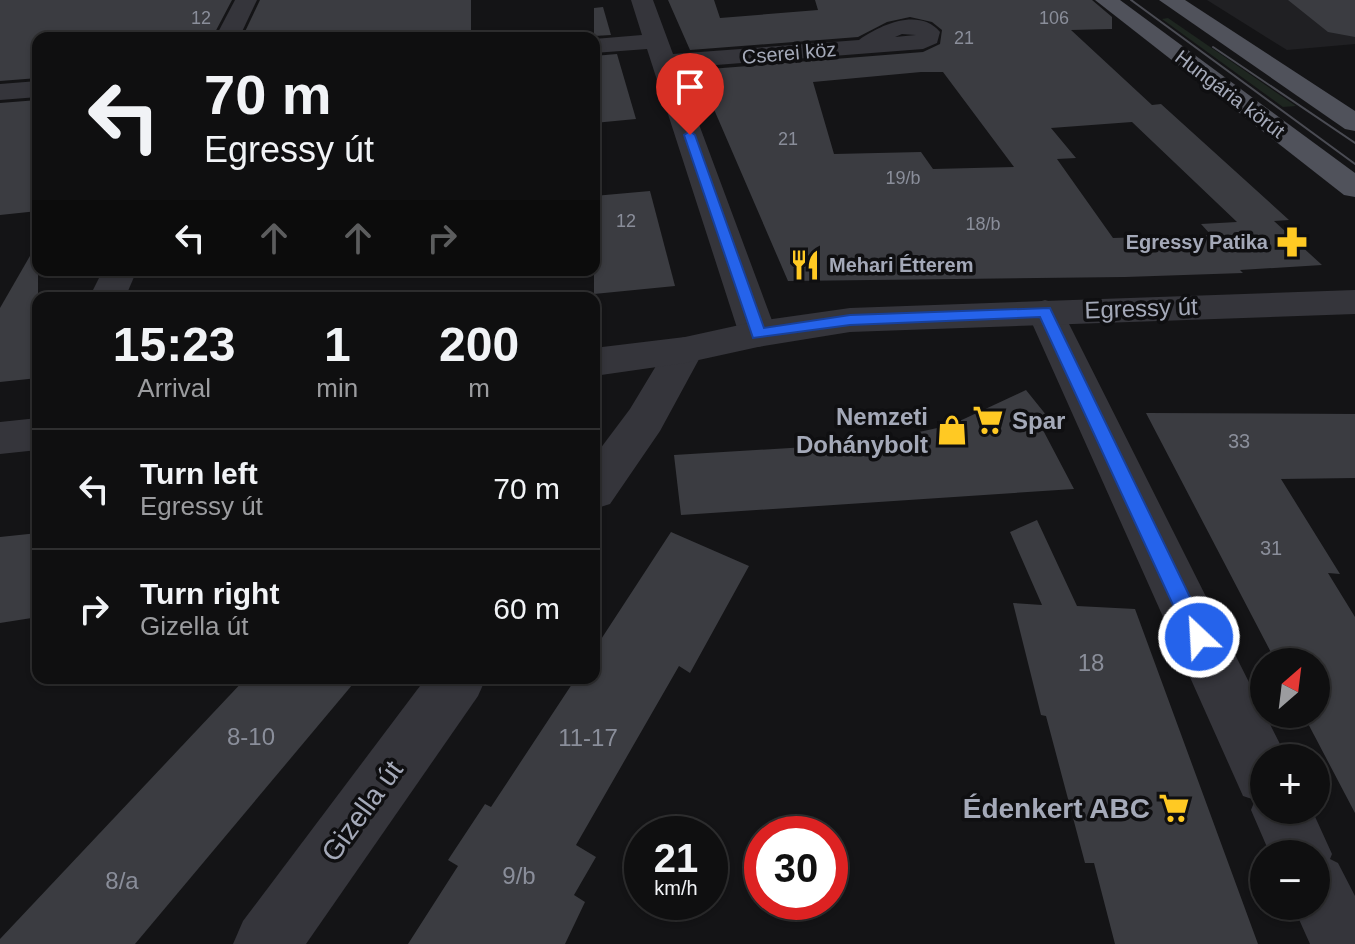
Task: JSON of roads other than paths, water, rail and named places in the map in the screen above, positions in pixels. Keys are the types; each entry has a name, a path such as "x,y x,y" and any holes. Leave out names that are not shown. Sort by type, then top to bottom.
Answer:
{"main road":[{"name":"Hungária körút","path":"1106,0 1355,188"},
{"name":"Hungária körút","path":"1170,0 1355,123"}],"street":[{"path":"230,32 246,0"},
{"path":"642,0 758,334"},
{"name":"Cserei köz","path":"600,47 661,52 865,47"},
{"path":"0,92 32,89"},
{"name":"Egressy út","path":"600,361 685,350 758,334 850,320 1355,302"},
{"path":"1045,312 1250,745"},
{"path":"600,483 645,420 685,350"},
{"path":"0,438 32,435"},
{"name":"Gizella út","path":"266,944 455,684"},
{"path":"1330,914 1344,944"}],"tram line":[{"path":"1131,0 1355,164"},
{"path":"1213,47 1355,143"}],"place":[{"name":"Egressy Patika","path":"1292,242"},
{"name":"Mehari Étterem","path":"805,265"},
{"name":"Spar","path":"988,420"},
{"name":"Nemzeti Dohánybolt","path":"952,430"},
{"name":"Édenkert ABC","path":"1174,808"}]}
